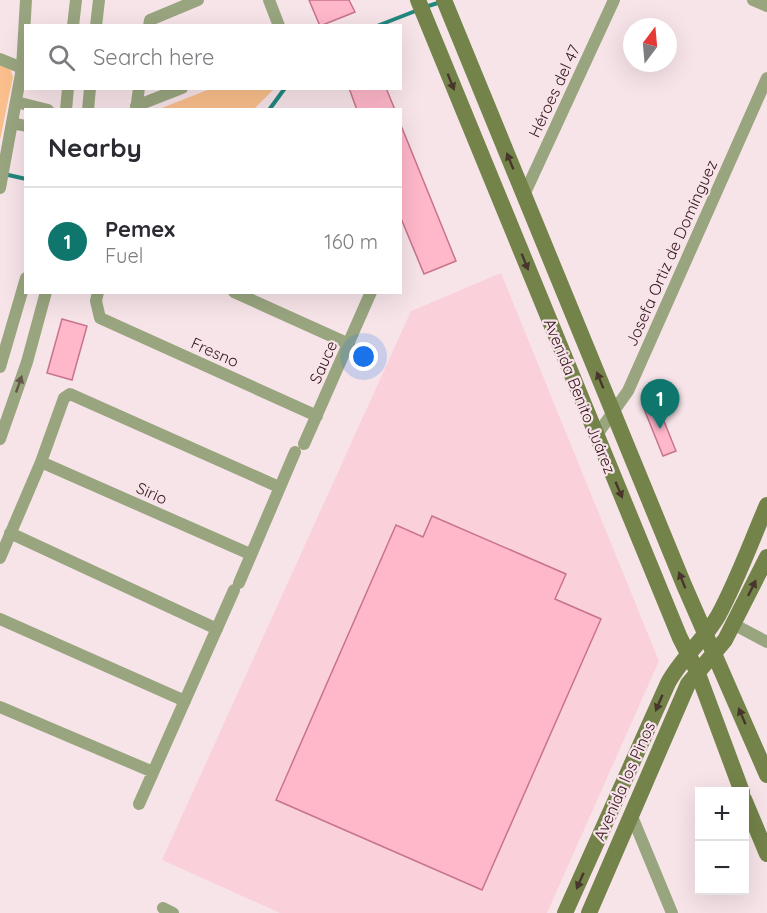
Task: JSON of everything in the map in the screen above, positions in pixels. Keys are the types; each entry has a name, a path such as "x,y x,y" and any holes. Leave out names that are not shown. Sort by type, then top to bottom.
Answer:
{"street":[{"path":"25,24 26,0"},
{"path":"73,24 76,0"},
{"path":"96,24 99,0"},
{"path":"149,24 150,20 198,0"},
{"path":"269,0 278,24"},
{"name":"Avenida Benito Juárez","path":"418,0 596,436 680,638 697,672 740,787"},
{"name":"Avenida Benito Juárez","path":"444,0 705,634 767,775"},
{"name":"Héroes del 47","path":"524,195 614,0"},
{"path":"753,0 767,6"},
{"path":"0,188 22,68 24,34"},
{"path":"0,59 22,68"},
{"name":"Josefa Ortiz de Domínguez","path":"596,436 633,381 767,78"},
{"path":"66,108 68,90"},
{"path":"88,108 90,90"},
{"path":"136,108 139,90"},
{"path":"136,108 177,90"},
{"path":"16,102 40,108"},
{"path":"12,123 24,126"},
{"path":"0,367 24,285"},
{"path":"0,439 27,362 45,294"},
{"name":"Fresno","path":"98,294 96,301 100,318 317,416"},
{"path":"238,294 349,344"},
{"name":"Sauce","path":"139,804 279,487 317,416 370,294"},
{"path":"0,558 41,462 64,398 70,394 279,487"},
{"name":"Sirio","path":"41,462 250,554"},
{"name":"Avenida los Pinos","path":"565,913 662,695 688,652 718,616 767,505"},
{"path":"10,533 217,629"},
{"name":"Avenida los Pinos","path":"589,913 688,684 715,654 735,625 767,557"},
{"path":"0,619 185,701"},
{"path":"735,625 767,642"},
{"path":"0,707 153,772"},
{"path":"749,811 767,854"},
{"path":"632,814 672,913"}],"shaded area":[{"path":"0,64 10,68 13,77 0,140"},
{"path":"207,90 273,90 255,108 162,108"},
{"path":"501,273 659,661 547,913 280,913 162,860 411,311"}],"building":[{"path":"309,0 349,0 355,12 325,24 319,24"},
{"path":"350,90 387,90 394,108 356,108"},
{"path":"402,128 456,261 424,274 402,221"},
{"path":"62,319 87,326 72,380 47,373"},
{"path":"655,399 676,451 663,456 642,404"},
{"path":"432,516 566,574 555,599 601,619 482,890 276,800 396,525 423,537"}],"waterway":[{"path":"425,7 441,2"},
{"path":"382,24 418,10"},
{"path":"270,108 284,90"},
{"path":"4,174 24,179"}],"place":[{"name":"Pemex","path":"660,429"}]}
